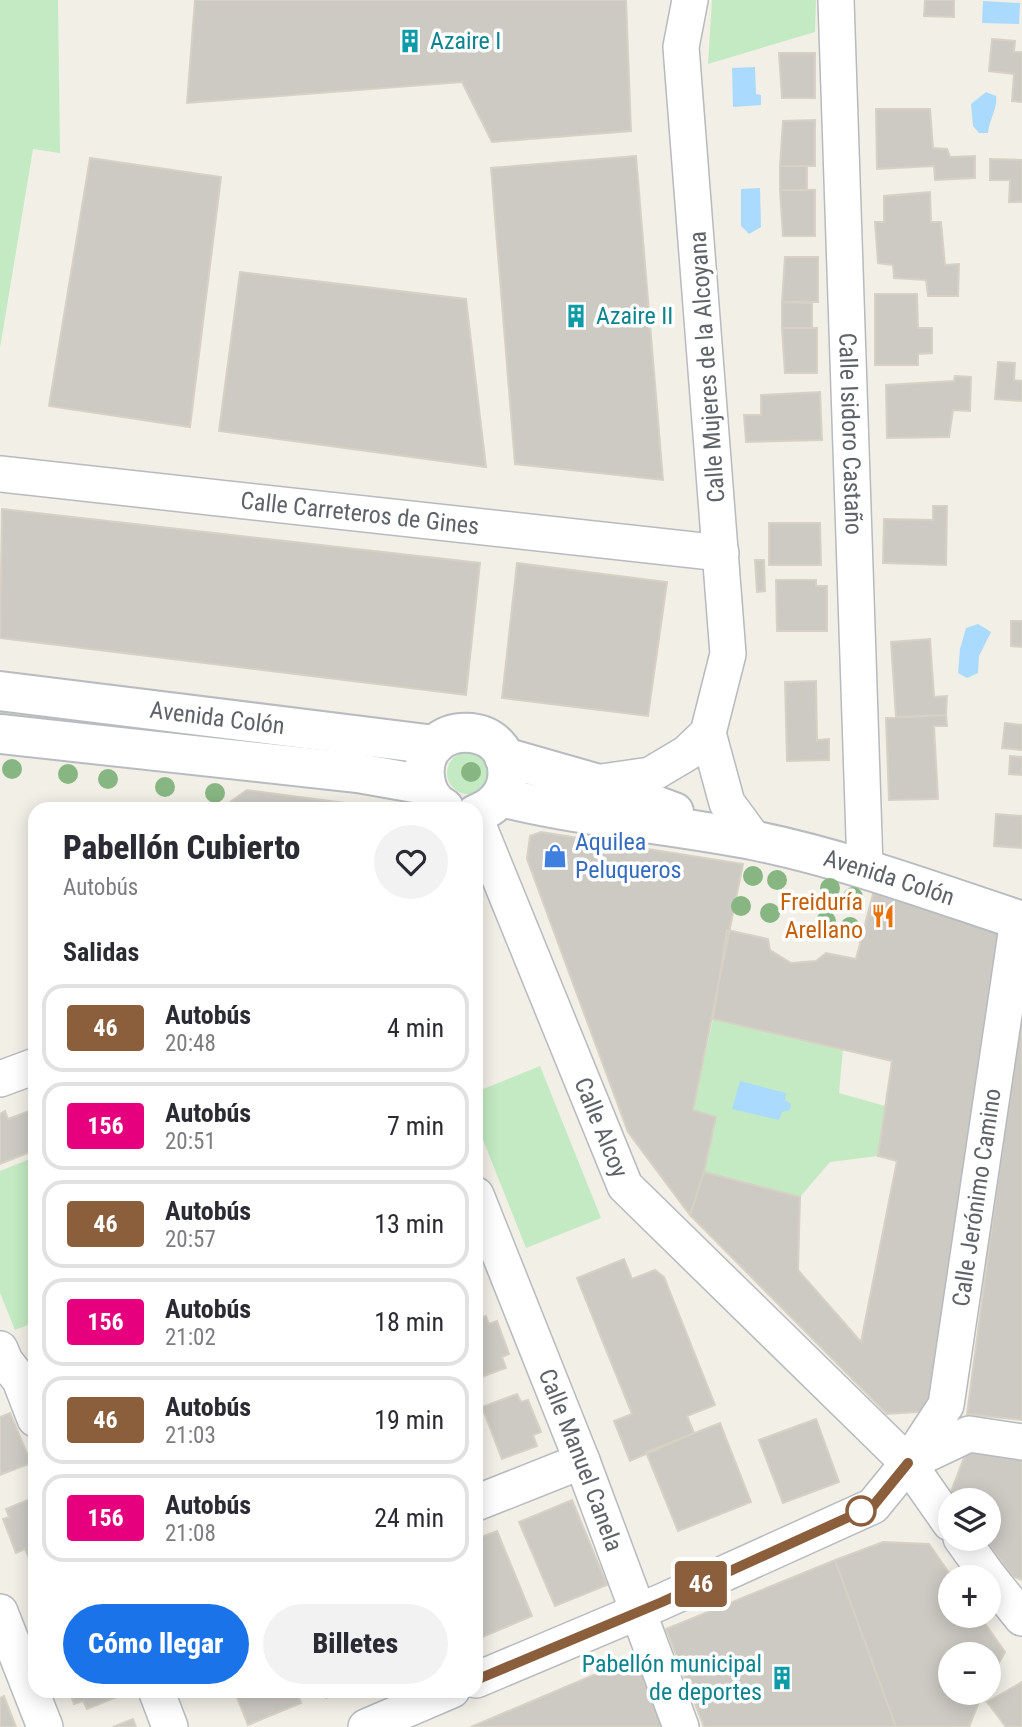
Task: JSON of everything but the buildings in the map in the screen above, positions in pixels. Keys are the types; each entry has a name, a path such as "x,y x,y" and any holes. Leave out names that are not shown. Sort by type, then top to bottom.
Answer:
{"main road":[{"name":"Avenida Colón","path":"0,691 435,745"},
{"path":"435,797 424,771 435,745 455,733 479,733 498,747 508,770 484,810"},
{"name":"Avenida Colón","path":"0,734 358,773 435,797"},
{"name":"Avenida Colón","path":"504,757 594,783 755,841"},
{"name":"Avenida Colón","path":"484,810 560,812 755,841 865,867 1020,920"}],"street":[{"name":"Calle Mujeres de la Alcoyana","path":"690,0 681,47 728,654 708,733 727,803 755,841"},
{"name":"Calle Isidoro Castaño","path":"836,0 865,867"},
{"name":"Calle Carreteros de Gines","path":"0,474 720,552"},
{"path":"594,783 650,775 687,752 708,733"},
{"name":"Calle Alcoy","path":"484,810 488,887 625,1186 908,1463 938,1505"},
{"name":"Calle Jerónimo Camino","path":"483,1677 873,1506 908,1463 946,1405 1020,920"},
{"path":"0,1079 28,1069"},
{"name":"Calle Manuel Canela","path":"483,1213 582,1461 681,1727"},
{"path":"0,1349 28,1403"},
{"path":"908,1463 969,1434 1022,1442"},
{"path":"483,1500 582,1461"},
{"path":"1001,1592 1022,1618"},
{"path":"0,1612 28,1684"},
{"path":"34,1698 45,1727"},
{"path":"159,1698 170,1727"},
{"path":"377,1725 435,1698"}],"green space":[{"path":"0,0 58,0 60,153 33,149 0,348"},
{"path":"712,0 816,0 815,32 708,64"},
{"path":"0,707 415,758 413,766 0,718"},
{"path":"468,752 483,758 489,773 483,788 468,794 453,788 447,773 453,758"},
{"path":"713,1019 843,1049 839,1093 885,1106 878,1156 830,1162 800,1197 704,1172 716,1117 693,1110"},
{"path":"540,1066 601,1218 526,1248 483,1140 483,1089"},
{"path":"28,1160 28,1325 15,1330 0,1293 0,1171"}],"water":[{"path":"983,1 1020,3 1019,24 982,23"},
{"path":"755,67 756,94 761,95 761,105 733,107 732,68"},
{"path":"986,92 996,96 996,105 988,133 979,133 973,126 971,104"},
{"path":"760,188 761,227 749,234 741,226 741,189"},
{"path":"978,624 991,632 979,656 978,673 967,678 958,673 960,649 966,628"},
{"path":"740,1081 786,1093 785,1100 791,1104 790,1110 782,1112 779,1120 732,1109"}],"bus line":[{"name":"46","path":"483,1677 662,1602 873,1506 908,1463"}],"place":[{"name":"Azaire I","path":"410,41"},
{"name":"Azaire II","path":"576,316"},
{"name":"Aquilea Peluqueros","path":"555,856"},
{"name":"Freiduría Arellano","path":"883,916"},
{"name":"Pabellón municipal de deportes","path":"782,1678"}]}
